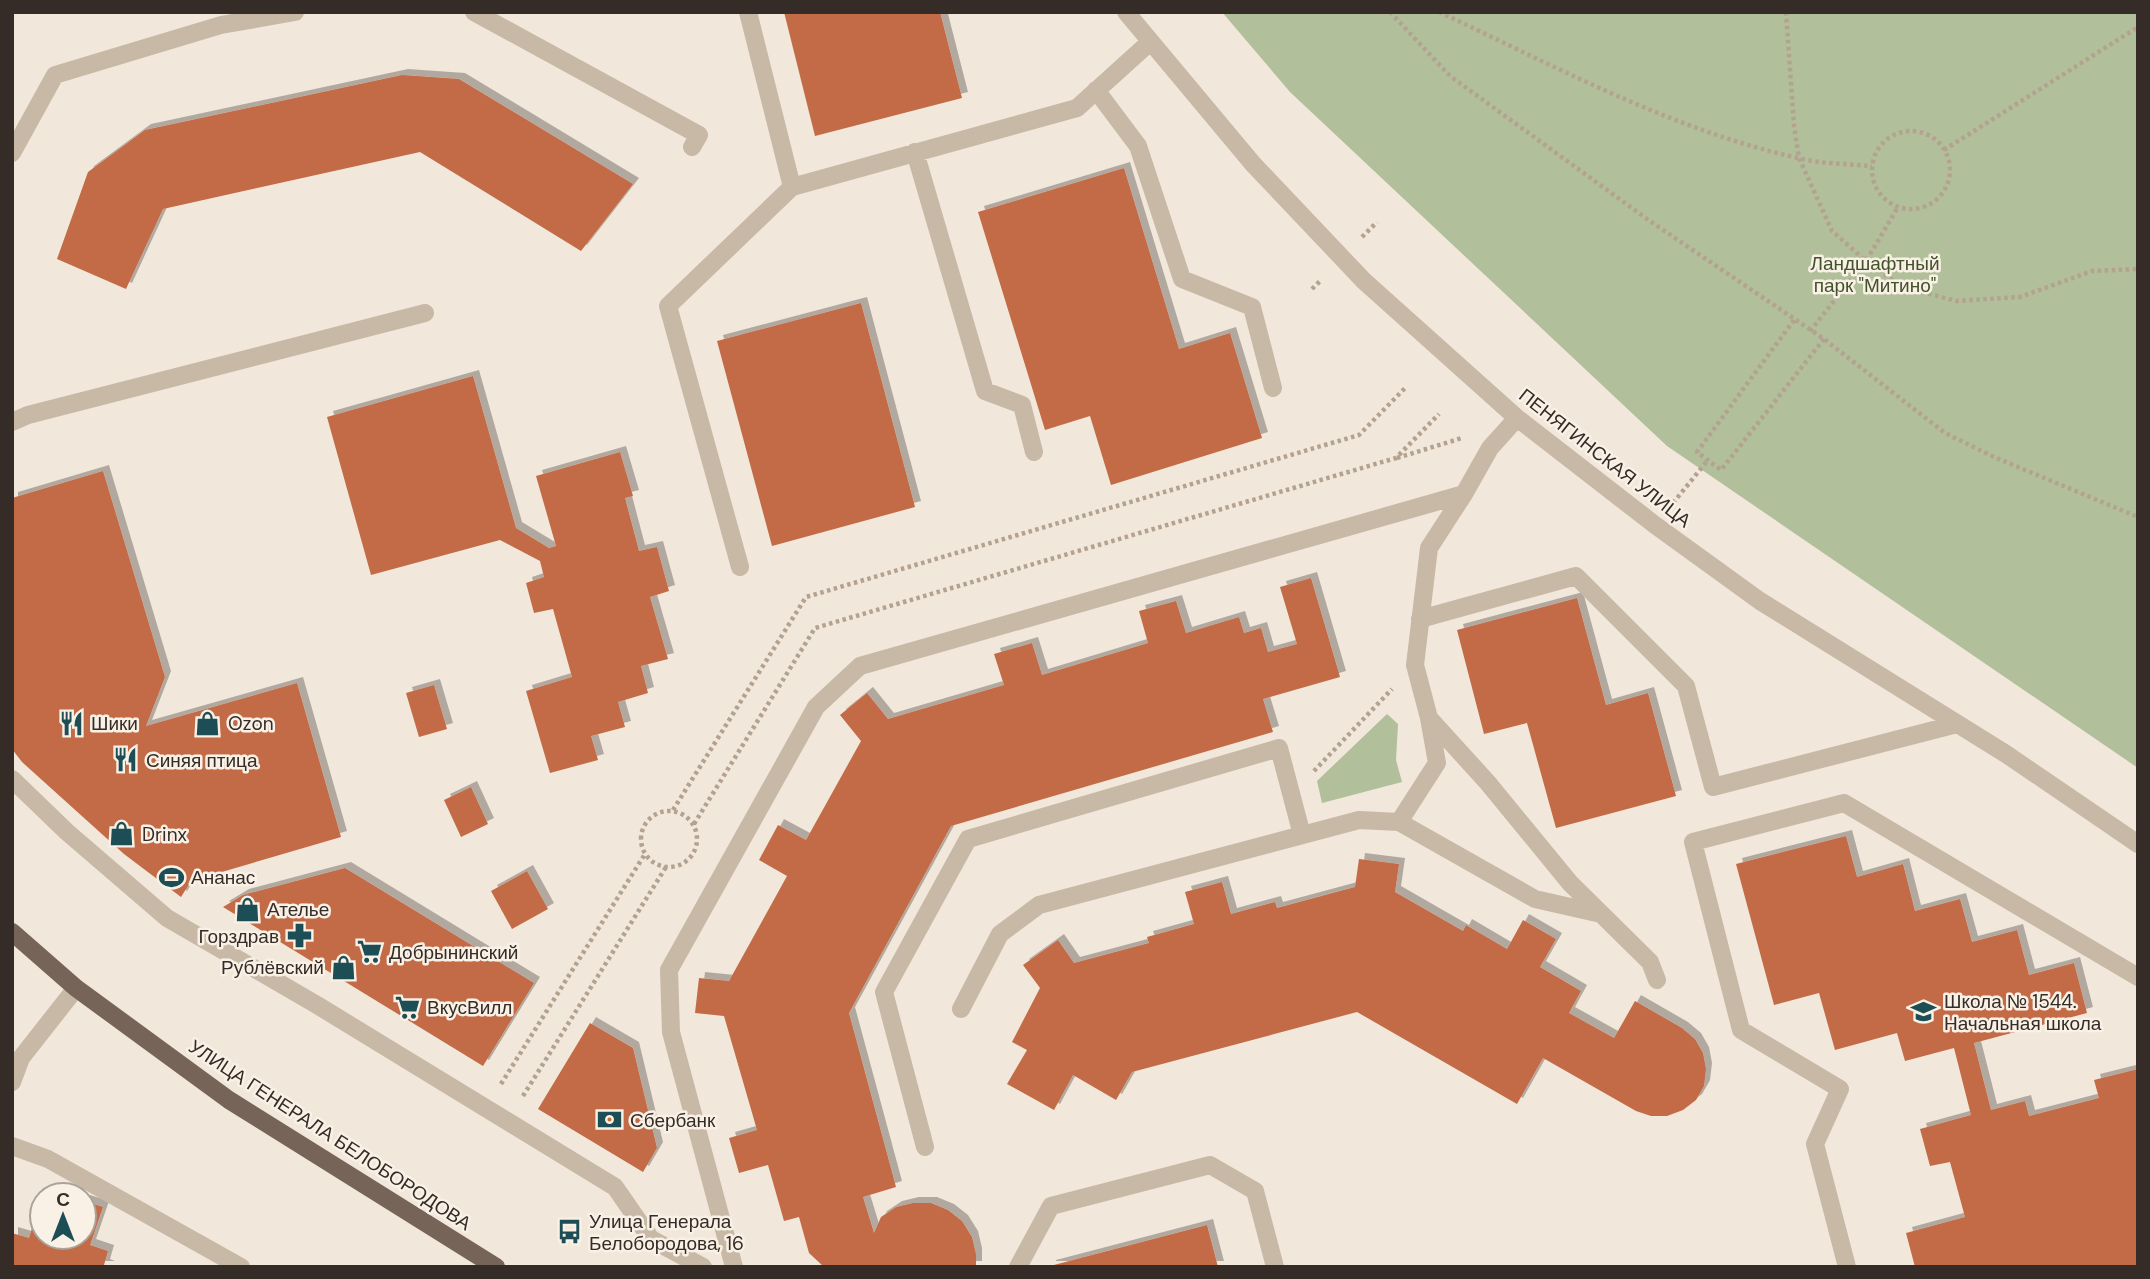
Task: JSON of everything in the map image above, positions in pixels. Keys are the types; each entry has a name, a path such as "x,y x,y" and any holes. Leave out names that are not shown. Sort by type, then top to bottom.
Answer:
{"main road":[{"name":"УЛИЦА ГЕНЕРАЛА БЕЛОБОРОДОВА","path":"12,932 76,988 229,1100 493,1266"}],"street":[{"path":"12,153 55,75 219,18 295,12"},
{"path":"474,12 699,135 692,147"},
{"path":"748,12 792,187"},
{"name":"ПЕНЯГИНСКАЯ УЛИЦА","path":"1126,12 1253,164 1364,281 1517,418 1655,525 1760,601 1957,724 2138,844"},
{"path":"740,568 668,306 792,187 1077,108 1150,42"},
{"path":"1096,90 1138,146 1182,279 1252,307 1273,388"},
{"path":"915,152 985,390 1022,405 1034,452"},
{"path":"12,422 28,415 425,313"},
{"path":"1399,822 1437,763 1415,665 1429,548 1490,448 1517,418"},
{"path":"734,1267 671,1032 669,970 816,707 860,666 1464,494"},
{"path":"1420,619 1576,576 1686,686 1713,787 1957,724"},
{"path":"1429,718 1488,783 1570,883 1650,962 1657,980"},
{"path":"925,1147 884,992 968,839 1279,748 1302,835"},
{"path":"12,779 67,832 167,918 317,1004 615,1187 652,1239 703,1267"},
{"path":"1847,1267 1815,1144 1840,1089 1741,1030 1693,842 1844,803 2138,977"},
{"path":"961,1009 1000,934 1039,905 1359,820 1399,822 1535,900 1602,914"},
{"path":"12,1083 21,1058 76,988"},
{"path":"12,1146 48,1159 241,1267"},
{"path":"1018,1267 1051,1206 1210,1165 1255,1191 1275,1267"}],"path":[{"path":"1390,12 1450,76 1647,219 1824,339 1945,433 1994,457 2138,517"},
{"path":"1439,12 1627,100 1742,142 1799,158 1872,166"},
{"path":"1786,12 1794,126 1799,158 1832,231 1866,261 1901,286 1956,301 2021,297 2092,271 2138,269"},
{"path":"1944,150 2138,27"},
{"path":"1909,130 1923,132 1936,139 1949,162 1950,176 1945,189 1936,200 1925,207 1911,209 1898,207 1877,191 1872,166 1876,152 1884,142 1895,134 1909,130"},
{"path":"1810,331 1866,261 1898,207"},
{"path":"1356,243 1377,222"},
{"path":"1312,289 1320,281"},
{"path":"1794,320 1697,452 1721,470 1824,339"},
{"path":"673,810 806,597 1359,435 1407,386"},
{"path":"1396,458 1471,435"},
{"path":"1669,507 1708,460"},
{"path":"1291,794 1415,665"},
{"path":"673,810 685,814 694,824 698,836 696,848 689,859 678,866 666,867 654,863 645,853 641,842 642,829 649,818 660,811 673,810"},
{"path":"486,1108 645,853"},
{"path":"507,1121 666,867"}],"green space":[{"name":"Ландшафтный парк \"Митино\"","path":"1222,12 2138,12 2138,768 1667,446 1290,92"},
{"path":"1387,714 1398,724 1396,760 1402,782 1322,803 1317,781"}],"building":[{"path":"784,12 940,12 962,98 815,136"},
{"path":"402,75 459,79 633,184 581,251 420,152 163,209 126,289 57,259 88,172 145,130"},
{"path":"1124,168 1179,349 1230,333 1262,438 1111,485 1090,416 1045,430 978,212"},
{"path":"861,303 915,507 772,546 717,341"},
{"path":"473,376 516,528 549,548 556,546 536,476 620,452 633,496 625,498 639,551 657,547 669,591 650,597 668,659 641,666 648,693 618,702 625,727 591,736 598,760 550,773 526,691 572,677 553,609 534,613 526,583 544,577 540,561 500,540 371,575 327,417"},
{"path":"103,471 165,677 146,726 297,683 341,837 191,881 181,897 124,854 22,762 12,749 12,498"},
{"path":"1311,578 1340,677 1263,699 1273,732 951,826 849,1013 896,1187 863,1197 874,1233 881,1217 896,1207 931,1203 948,1210 962,1221 972,1237 976,1267 824,1267 809,1253 799,1217 784,1221 768,1165 739,1173 729,1138 757,1130 724,1016 695,1013 699,978 729,981 787,876 759,860 778,825 806,840 861,741 840,715 867,693 888,719 1004,685 994,654 1032,643 1042,675 1148,643 1139,611 1176,601 1186,633 1239,617 1244,633 1261,628 1268,652 1297,644 1280,587"},
{"path":"1577,598 1606,705 1648,693 1676,796 1556,828 1527,723 1484,734 1457,630"},
{"path":"434,685 447,729 419,737 406,693"},
{"path":"471,787 488,824 461,837 444,800"},
{"path":"1846,836 1857,877 1903,864 1915,911 1960,899 1972,942 2017,930 2029,975 2074,963 2087,1013 1974,1043 1991,1110 2025,1101 2029,1116 2099,1098 2094,1080 2138,1069 2138,1267 1915,1267 1906,1233 1965,1217 1950,1162 1930,1166 1920,1129 1971,1115 1954,1048 1905,1061 1897,1033 1835,1050 1819,993 1774,1005 1736,864"},
{"path":"1359,859 1399,864 1395,892 1463,931 1466,925 1507,949 1523,920 1556,939 1540,967 1581,991 1569,1013 1614,1038 1635,1001 1682,1028 1695,1039 1703,1053 1706,1069 1704,1086 1696,1100 1683,1110 1667,1116 1651,1116 1636,1111 1543,1058 1517,1104 1357,1012 1132,1072 1116,1100 1073,1075 1054,1110 1007,1084 1027,1050 1012,1042 1040,988 1023,965 1058,940 1074,963 1149,943 1147,937 1194,924 1185,892 1222,882 1231,914 1275,902 1277,908 1355,887"},
{"path":"345,868 534,983 483,1066 223,907 243,895"},
{"path":"527,871 548,909 512,929 491,891"},
{"path":"590,1023 633,1048 657,1148 643,1172 538,1109"},
{"path":"98,1205 103,1207 98,1222"},
{"path":"1207,1225 1218,1267 1050,1267 1050,1266"},
{"path":"12,1233 28,1238 28,1251 98,1251 98,1248 108,1251 104,1265 109,1267 12,1267"}],"place":[{"name":"Шики","path":"71,723"},
{"name":"Ozon","path":"208,723"},
{"name":"Синяя птица","path":"126,760"},
{"name":"Drinx","path":"122,834"},
{"name":"Ананас","path":"171,877"},
{"name":"Ателье","path":"247,909"},
{"name":"Горздрав","path":"299,936"},
{"name":"Добрынинский","path":"369,952"},
{"name":"Рублёвский","path":"344,967"},
{"name":"ВкусВилл","path":"407,1007"},
{"name":"Школа № 1544. Начальная школа","path":"1924,1012"},
{"name":"Сбербанк","path":"610,1120"},
{"name":"Улица Генерала Белобородова, 16","path":"569,1232"}]}
